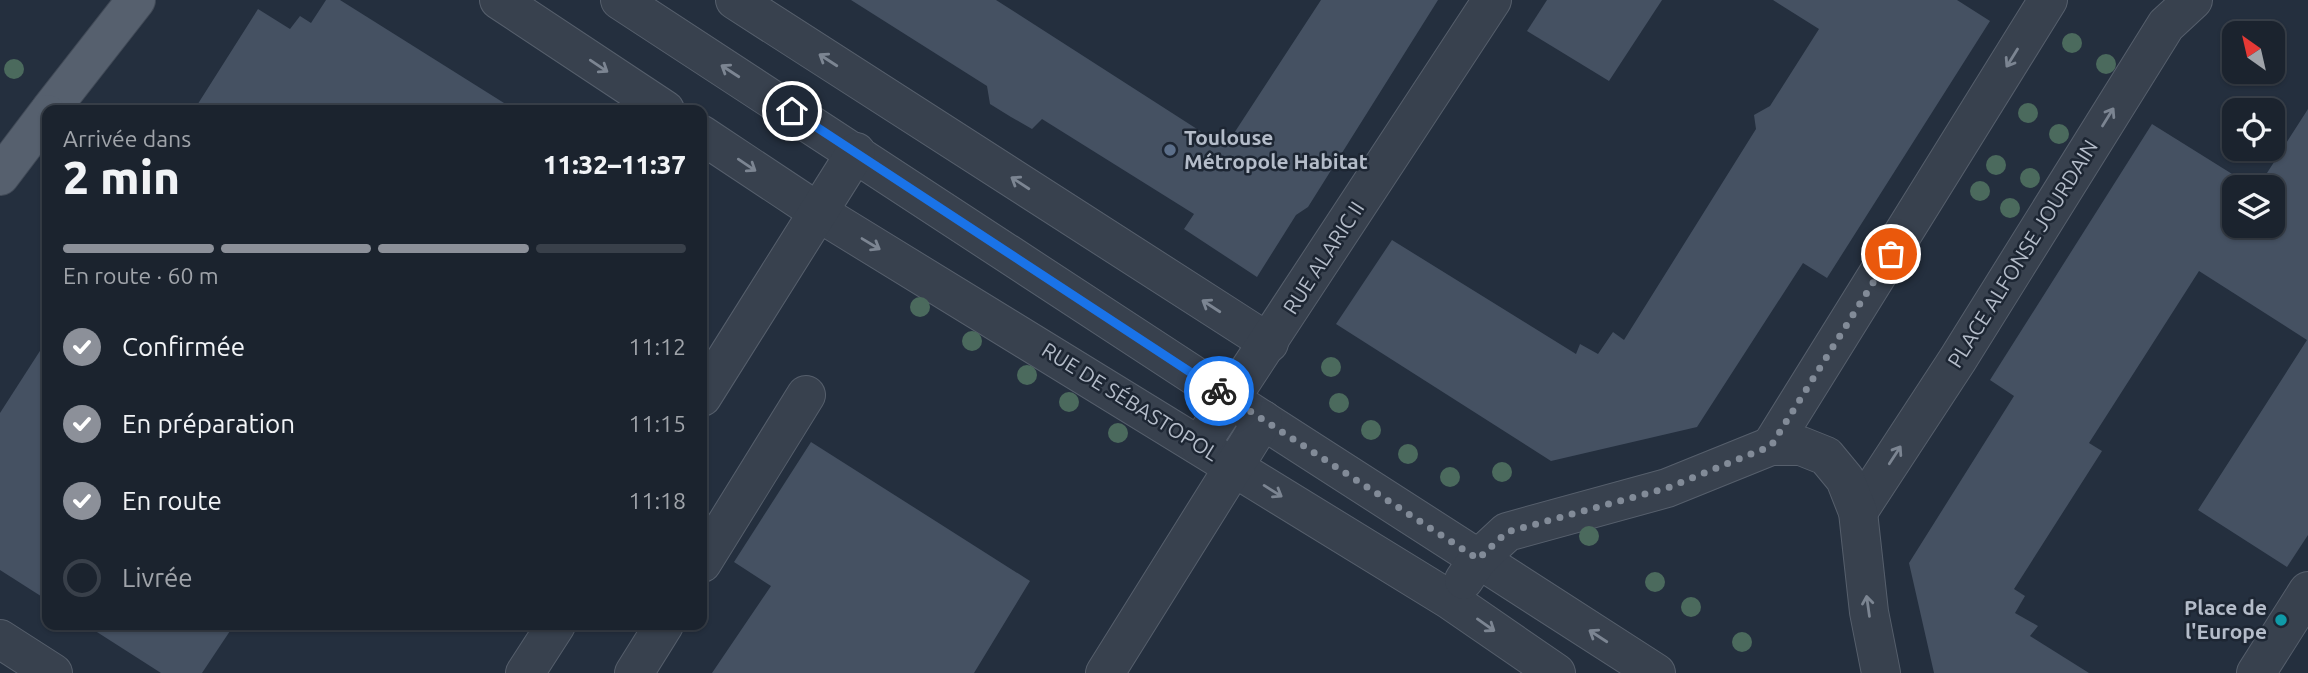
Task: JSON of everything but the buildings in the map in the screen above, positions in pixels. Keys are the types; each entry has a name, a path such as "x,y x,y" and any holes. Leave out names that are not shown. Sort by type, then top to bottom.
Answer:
{"main road":[{"path":"54,105 126,13"},
{"path":"0,176 42,121"}],"street":[{"path":"126,13 154,0"},
{"path":"499,0 657,105"},
{"path":"620,0 1230,399 1656,673"},
{"path":"735,0 1269,342"},
{"name":"RUE ALARIC II","path":"1200,445 1493,0"},
{"path":"1771,446 2048,0"},
{"name":"PLACE ALFONSE JOURDAIN","path":"1858,512 1958,359 2166,25 2193,0"},
{"name":"RUE DE SÉBASTOPOL","path":"707,138 818,212 1450,600 1546,670"},
{"path":"707,389 856,152"},
{"path":"707,555 806,395"},
{"path":"1105,673 1263,420"},
{"path":"1450,600 1478,559 1507,532 1667,488 1771,446 1801,446 1826,456 1845,480 1858,512 1869,611 1881,673"},
{"path":"2256,673 2308,591"},
{"path":"525,673 553,630"},
{"path":"634,673 661,630"},
{"path":"0,639 53,673"}],"way so far":[{"path":"1219,391 1478,559 1507,532 1667,488 1771,446 1891,254"}],"place":[{"name":"Toulouse Métropole Habitat","path":"1170,150"},
{"name":"Place de l'Europe","path":"2281,620"}],"route":[{"path":"792,111 1219,391"}]}
